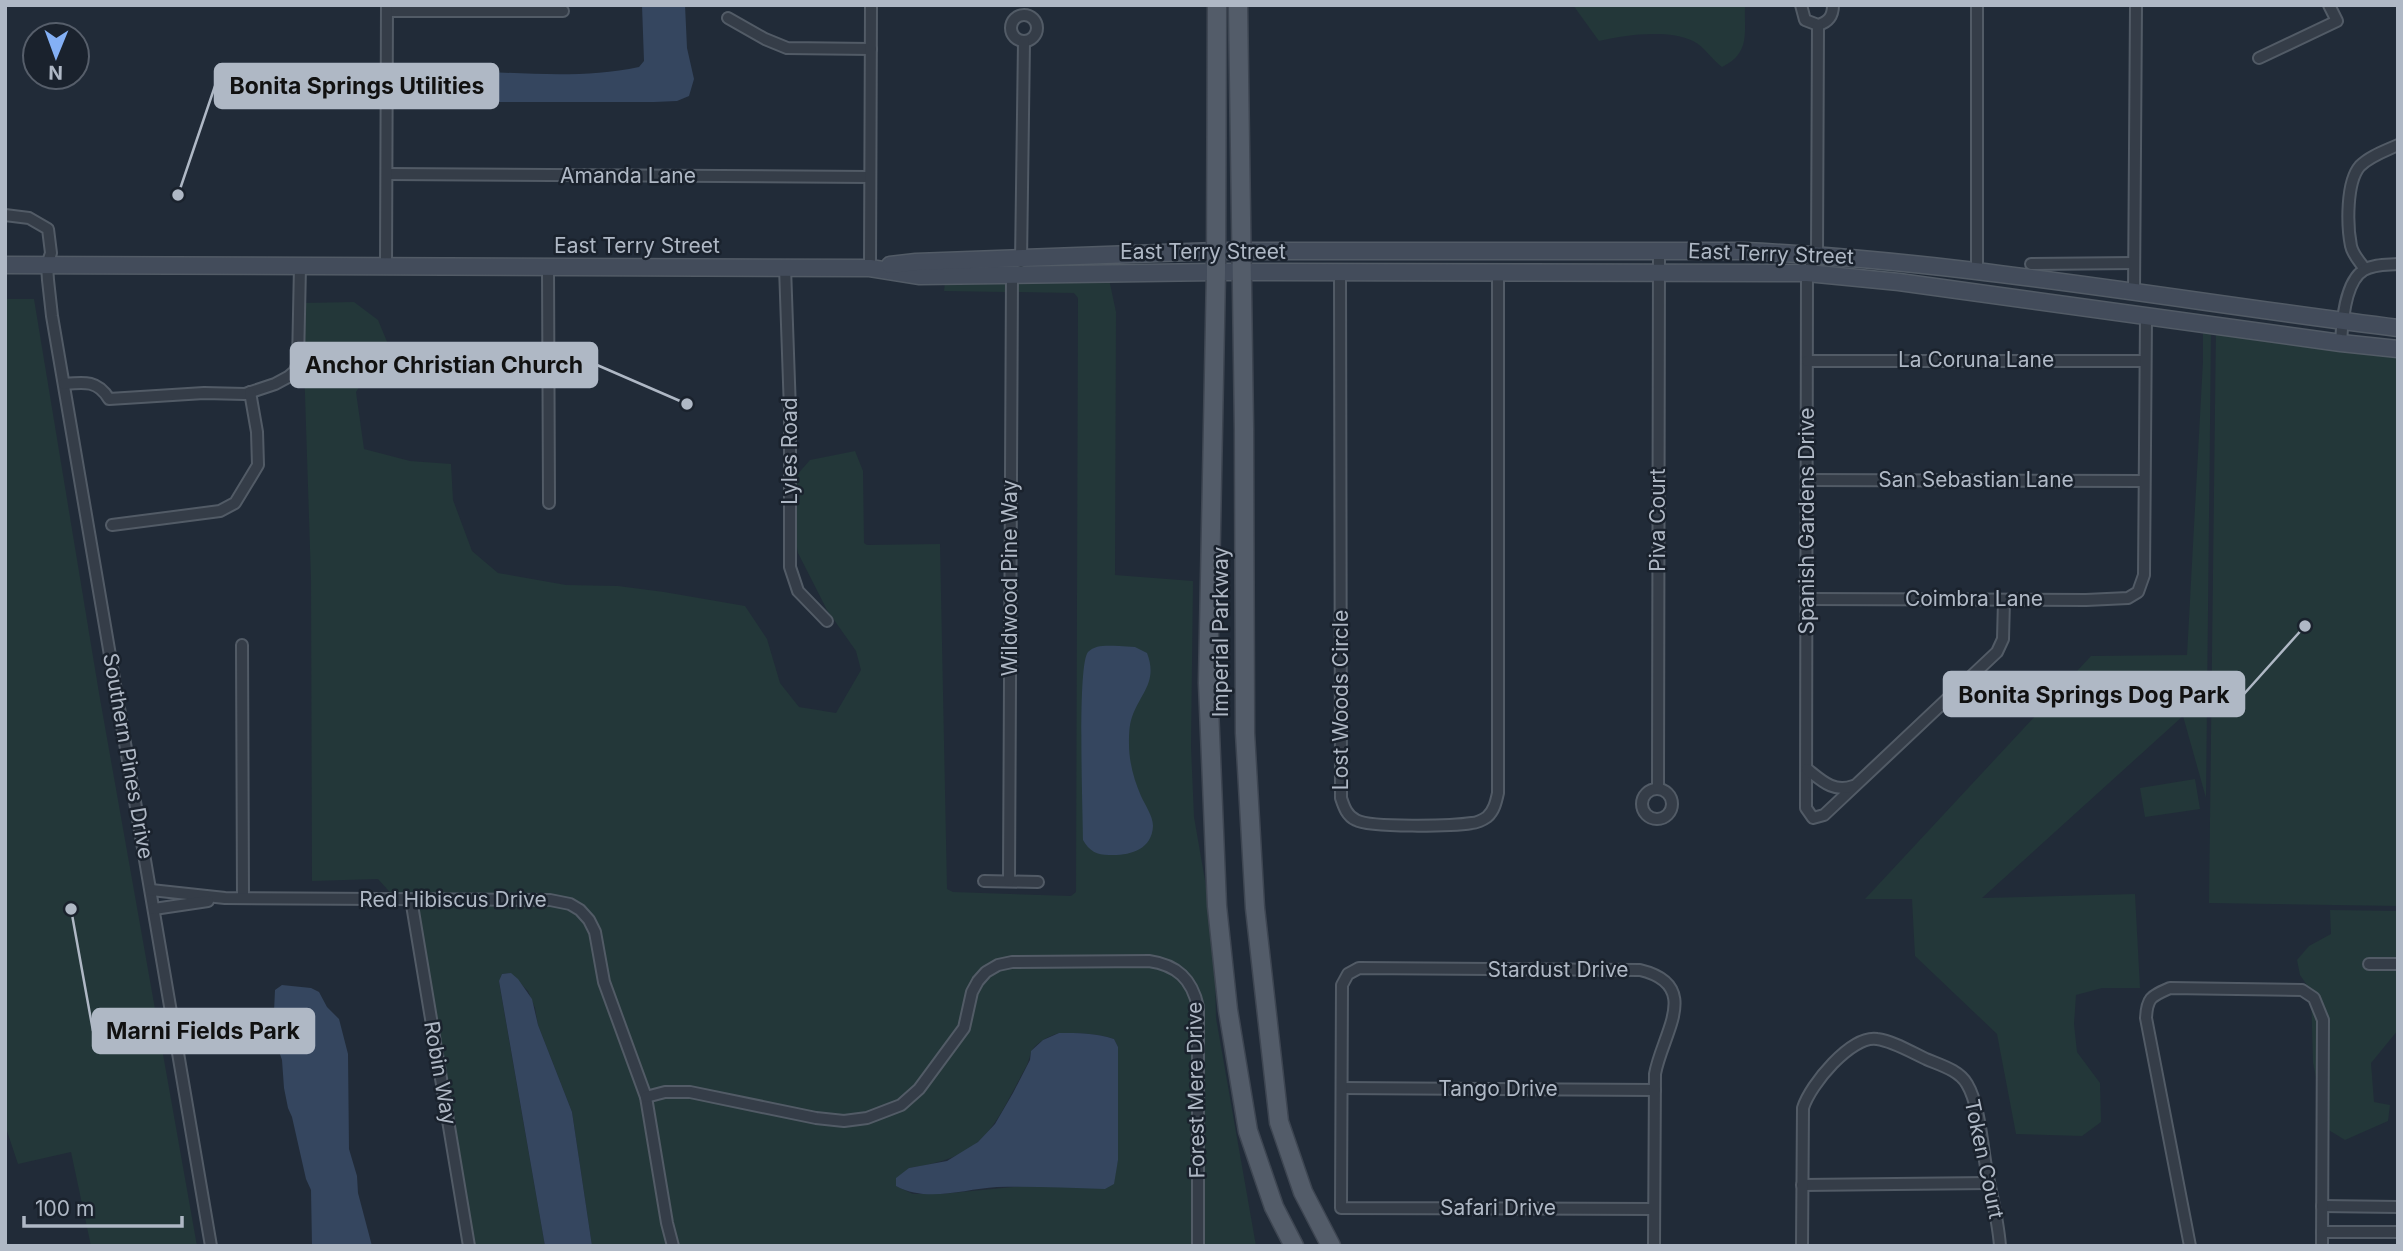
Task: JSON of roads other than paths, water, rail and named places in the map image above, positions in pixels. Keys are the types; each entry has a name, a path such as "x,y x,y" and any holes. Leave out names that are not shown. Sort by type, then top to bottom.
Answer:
{"main road":[{"name":"Imperial Parkway","path":"1217,5 1216,272 1208,683 1217,906 1228,1010 1248,1131 1273,1207 1294,1246"},
{"name":"Imperial Parkway","path":"1238,5 1245,733 1255,908 1279,1122 1303,1192 1331,1246"}],"street":[{"path":"870,268 871,5"},
{"path":"1801,5 1805,20 1818,25 1827,22 1831,17 1833,5"},
{"path":"1976,5 1977,272"},
{"path":"2134,293 2136,5"},
{"path":"2259,58 2337,21 2329,5"},
{"path":"386,268 387,8 563,10"},
{"path":"728,18 765,39 788,48 871,49"},
{"path":"1807,273 1817,254 1818,25"},
{"name":"Wildwood Pine Way","path":"1009,881 1024,41"},
{"path":"2365,269 2351,245 2349,200 2352,181 2361,165 2398,145"},
{"name":"Amanda Lane","path":"387,174 870,177"},
{"name":"Southern Pines Drive","path":"5,215 29,218 48,229 51,253 47,265 52,316 211,1246"},
{"path":"1018,270 1216,251 1658,251 1817,254 1977,272 2398,328"},
{"path":"1498,272 1503,265 1510,262 1592,259 1616,251"},
{"name":"Piva Court","path":"1658,251 1658,789"},
{"path":"2031,264 2134,263"},
{"path":"2341,343 2343,312 2355,278 2365,269 2398,264"},
{"name":"East Terry Street","path":"5,265 870,268 920,276 1018,270 1807,273 1899,282 2398,349"},
{"path":"64,384 93,384 104,391 109,399 250,392 275,384 295,371 298,362 300,266"},
{"name":"Lyles Road","path":"785,267 790,411 790,567 799,591 827,621"},
{"path":"548,268 549,503"},
{"name":"Lost Woods Circle","path":"1340,272 1341,798 1346,811 1356,821 1395,824 1475,823 1487,817 1495,807 1498,793 1498,272"},
{"name":"Spanish Gardens Drive","path":"1807,273 1806,808 1812,818 1824,815 1997,652 2003,639 2004,600"},
{"path":"2144,481 2146,316"},
{"name":"La Coruna Lane","path":"1807,361 2145,360"},
{"path":"112,525 220,511 235,503 258,465 257,432 250,392"},
{"name":"San Sebastian Lane","path":"1808,480 2144,481"},
{"name":"Coimbra Lane","path":"1807,599 2128,598 2138,592 2144,575 2144,481"},
{"path":"242,646 243,898"},
{"path":"1807,769 1828,786 1842,789 1854,786"},
{"path":"984,881 1038,882"},
{"name":"Red Hibiscus Drive","path":"151,890 225,898 559,901 580,910 595,932 600,969 646,1097 673,1246"},
{"name":"Red Hibiscus Drive","path":"154,909 225,898"},
{"name":"Robin Way","path":"411,900 470,1246"},
{"name":"Forest Mere Drive","path":"646,1097 665,1092 690,1092 824,1120 867,1118 901,1105 919,1088 964,1028 972,992 978,981 998,965 1026,962 1164,963 1188,980 1198,1007 1198,1246"},
{"path":"2369,964 2398,964"},
{"name":"Stardust Drive","path":"1342,1088 1342,985 1348,974 1359,968 1640,970 1651,973 1663,980 1671,990 1675,1003 1675,1016 1657,1061 1654,1246"},
{"path":"2190,1246 2146,1017 2146,1006 2152,996 2170,988 2302,990 2314,998 2323,1020 2322,1246"},
{"name":"Token Court","path":"1802,1246 1803,1108 1807,1095 1814,1084 1856,1042 1878,1039 1955,1072 1965,1080 1971,1091 2000,1246"},
{"name":"Tango Drive","path":"1342,1088 1655,1090"},
{"name":"Safari Drive","path":"1342,1088 1341,1208 1654,1209"},
{"path":"1802,1185 1989,1183"},
{"path":"2322,1206 2398,1207"},
{"path":"2322,1232 2398,1232"}],"water":[{"path":"642,5 685,5 687,48 694,79 689,96 677,101 654,102 480,102 464,99 450,87 450,79 467,71 575,74 639,67 644,61"},
{"path":"1107,646 1135,647 1147,653 1151,672 1131,720 1130,757 1134,777 1153,822 1152,834 1149,841 1138,850 1105,855 1091,850 1083,840 1081,741 1085,663 1091,649"},
{"path":"511,973 532,999 538,1025 572,1112 592,1246 545,1246 499,981 502,974"},
{"path":"282,985 311,988 319,992 327,1007 339,1019 348,1054 349,1149 372,1246 312,1246 311,1190 288,1108 282,1060 273,1034 275,990"},
{"path":"1059,1033 1107,1037 1114,1039 1118,1047 1118,1160 1114,1184 1105,1189 997,1187 946,1194 920,1194 896,1186 896,1178 909,1168 947,1161 978,1142 995,1124 1030,1060 1031,1051 1043,1040"}],"place":[{"name":"Bonita Springs Utilities","path":"178,195"},
{"name":"Anchor Christian Church","path":"687,404"},
{"name":"Bonita Springs Dog Park","path":"2305,626"},
{"name":"Marni Fields Park","path":"71,909"}]}
